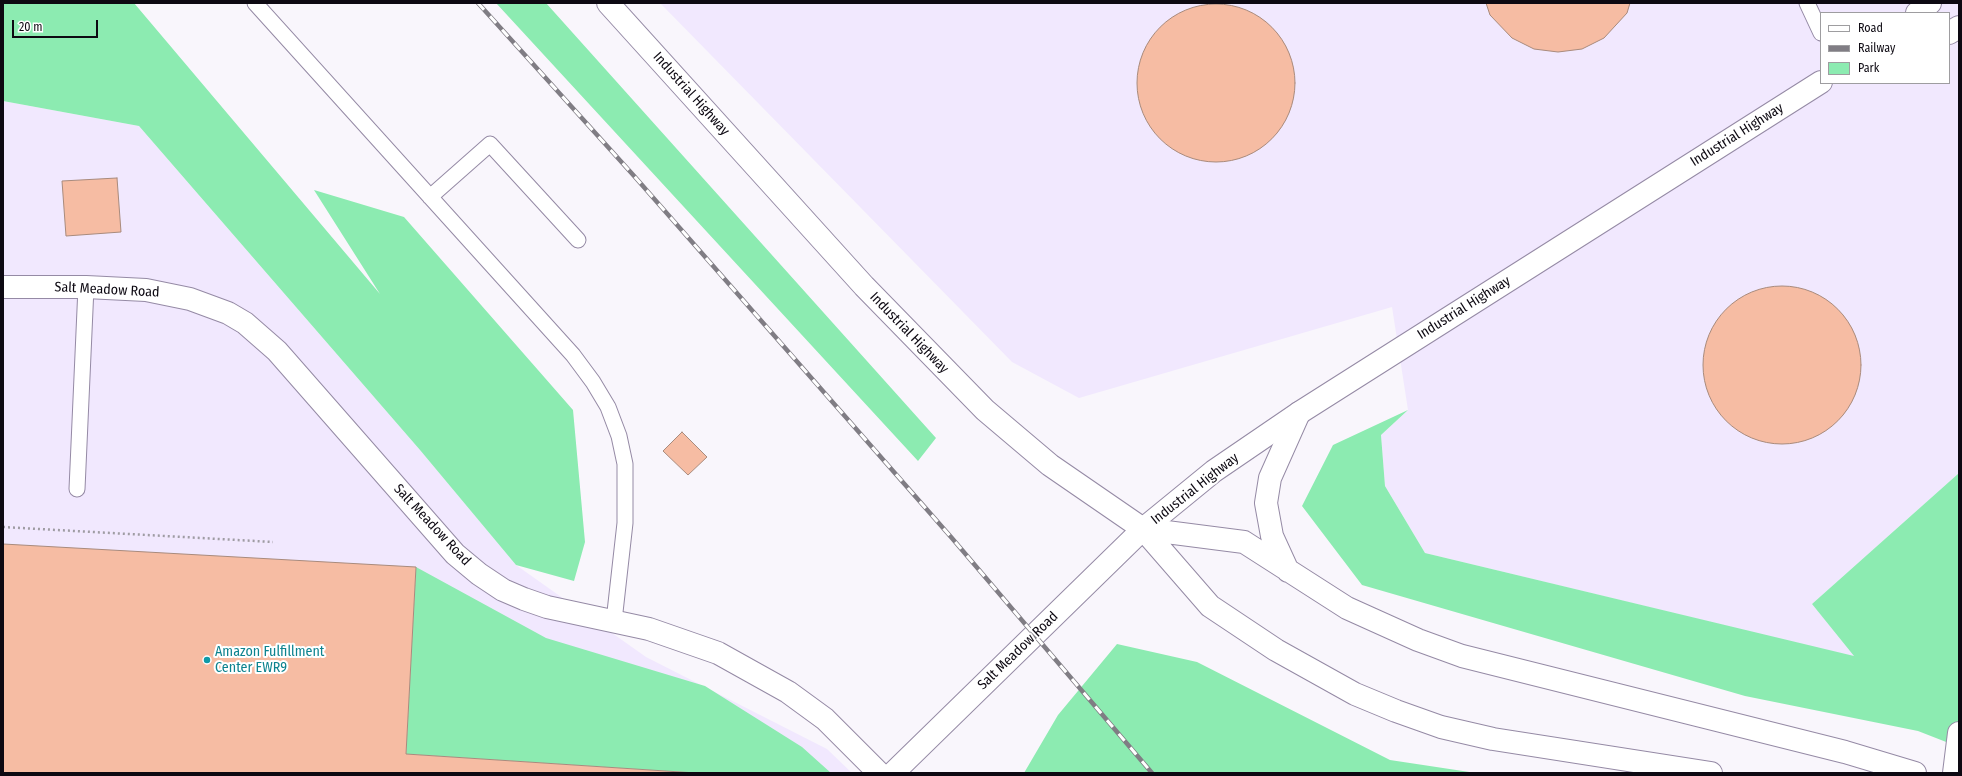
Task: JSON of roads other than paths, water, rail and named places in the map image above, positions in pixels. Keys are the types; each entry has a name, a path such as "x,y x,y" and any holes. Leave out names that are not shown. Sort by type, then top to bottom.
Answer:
{"main road":[{"name":"Industrial Highway","path":"608,3 859,280 985,410 1050,466 1143,529 1214,471 1299,413 1820,83"},
{"path":"1918,12 1930,3"},
{"path":"1950,32 1959,27"},
{"name":"Salt Meadow Road","path":"3,287 86,287 138,290 169,294 209,305 228,313 245,324 277,351 446,544 479,574 503,590 547,607 649,629 718,653 788,692 824,719 879,773"},
{"path":"1288,571 1272,536 1266,503 1270,478 1299,413"},
{"path":"1143,529 1244,542 1347,608 1418,640 1462,656 1845,752 1915,773"},
{"path":"1143,529 1210,606 1276,650 1355,694 1441,727 1494,739 1711,773"},
{"name":"Salt Meadow Road","path":"893,773 1143,529"},
{"path":"1954,773 1959,733"}],"lane":[{"path":"255,3 573,355 593,382 608,407 619,436 624,464 625,484 625,523 614,621"},
{"path":"1807,3 1820,31"},
{"path":"430,197 490,144 578,240"},
{"path":"77,489 86,287"}],"railway":[{"path":"478,3 635,177 951,537 1152,773"}],"place":[{"name":"Amazon Fulfillment Center EWR9","path":"207,660"}]}
